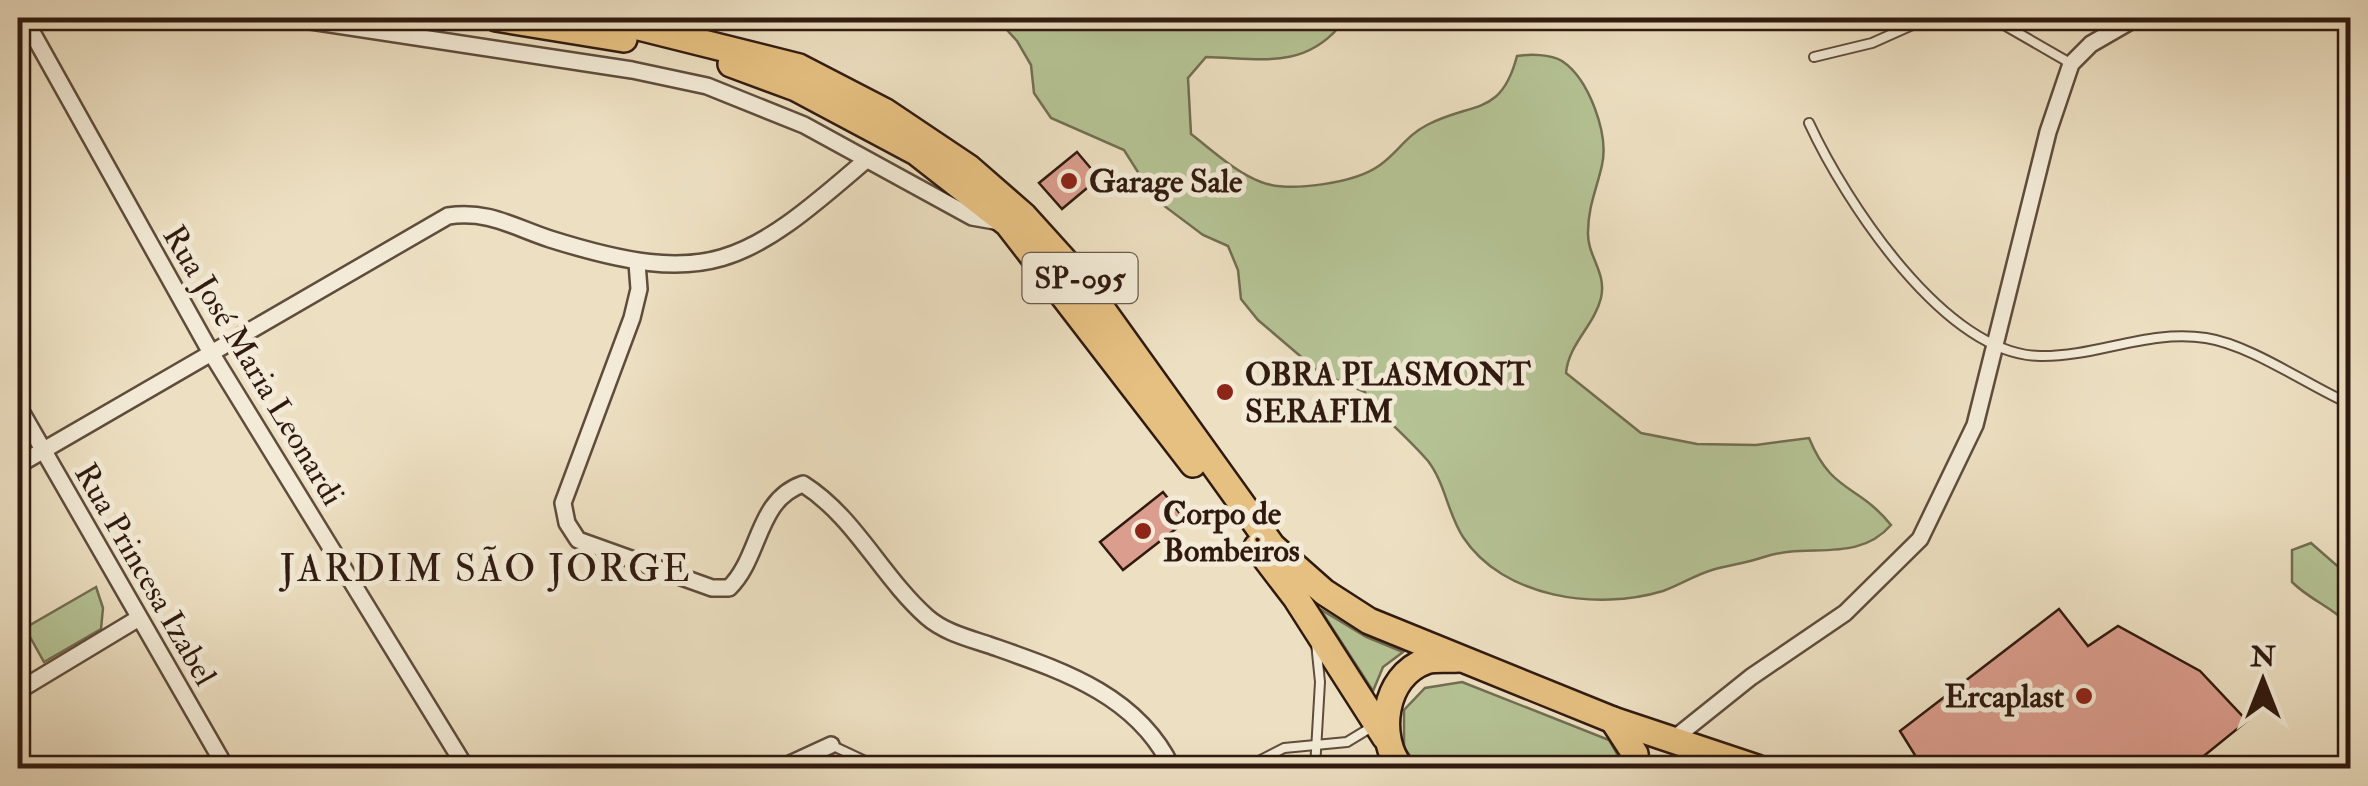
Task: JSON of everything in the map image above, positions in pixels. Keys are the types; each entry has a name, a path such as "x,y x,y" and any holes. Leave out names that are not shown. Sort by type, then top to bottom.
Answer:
{"main road":[{"name":"SP-095","path":"496,18 711,57 796,88 916,152 1008,224 1296,598 1388,746"},
{"name":"SP-095","path":"603,18 799,68 884,111 969,168 1024,216 1079,276 1272,546 1324,592 1370,621 1613,720 1757,768"},
{"path":"1388,746 1393,690 1403,677 1425,662 1466,658"},
{"path":"1613,720 1635,754 1637,768"}],"street":[{"name":"Rua José Maria Leonardi","path":"24,18 210,351 466,768"},
{"path":"32,37 38,18"},
{"path":"291,18 632,70 707,86 804,125 972,217 1008,224"},
{"path":"1671,741 1751,677 1845,613 1920,539 1969,440 1998,348 2034,187 2070,64 2092,44 2136,18"},
{"path":"18,465 448,216 473,212 502,218 536,234 637,264 675,267 762,243 788,228 866,160"},
{"path":"637,264 639,290 632,318 563,503 566,522 578,540 712,588 728,588 744,571 770,506 788,489 802,484 827,500 927,617 950,632 1061,670 1126,706 1172,768"},
{"name":"Rua Princesa Izabel","path":"18,406 226,768"},
{"path":"18,690 140,618"},
{"path":"781,768 831,744"}],"lane":[{"path":"1814,57 1861,47 1928,18"},
{"path":"1992,18 2070,64"},
{"path":"1809,123 1845,193 1894,256 1953,317 1998,348 2038,356 2154,336 2210,338 2350,404"},
{"path":"1314,624 1320,682 1315,768"},
{"path":"1245,768 1284,748 1346,742 1388,746"},
{"path":"831,744 880,768"}],"green space":[{"path":"996,18 1335,18 1339,27 1310,50 1278,58 1206,57 1188,78 1191,134 1251,178 1288,187 1339,181 1369,171 1420,129 1494,98 1503,89 1517,56 1540,55 1562,61 1581,80 1595,108 1603,152 1588,232 1601,280 1601,298 1572,353 1566,373 1641,433 1697,444 1756,445 1809,438 1836,479 1891,525 1863,544 1781,553 1712,570 1663,591 1637,597 1581,599 1526,586 1502,574 1480,558 1463,537 1428,461 1369,402 1365,392 1320,373 1258,320 1241,299 1238,270 1228,246 1203,235 1155,199 1124,150 1051,118 1034,93 1031,65 1017,41"},
{"path":"2311,543 2350,577 2350,626 2292,582 2292,550"},
{"path":"96,587 103,608 101,629 44,662 25,628"},
{"path":"1320,609 1366,637 1403,652 1383,667 1373,691"},
{"path":"1462,682 1609,740 1625,768 1418,768 1404,747 1404,710 1425,688"}],"building":[{"name":"Garage Sale","path":"1077,152 1099,178 1062,209 1039,183"},
{"name":"Corpo de Bombeiros","path":"1163,492 1186,521 1123,570 1100,542"},
{"name":"Ercaplast","path":"2059,609 2088,646 2118,626 2200,671 2247,721 2189,768 1956,768 1950,759 1936,768 1923,768 1900,731"}],"place":[{"name":"Garage Sale","path":"1069,181"},
{"name":"OBRA PLASMONT SERAFIM","path":"1225,392"},
{"name":"Corpo de Bombeiros","path":"1143,531"},
{"name":"Ercaplast","path":"2084,696"}],"district":[{"name":"JARDIM SÃO JORGE","path":"486,568"}]}
